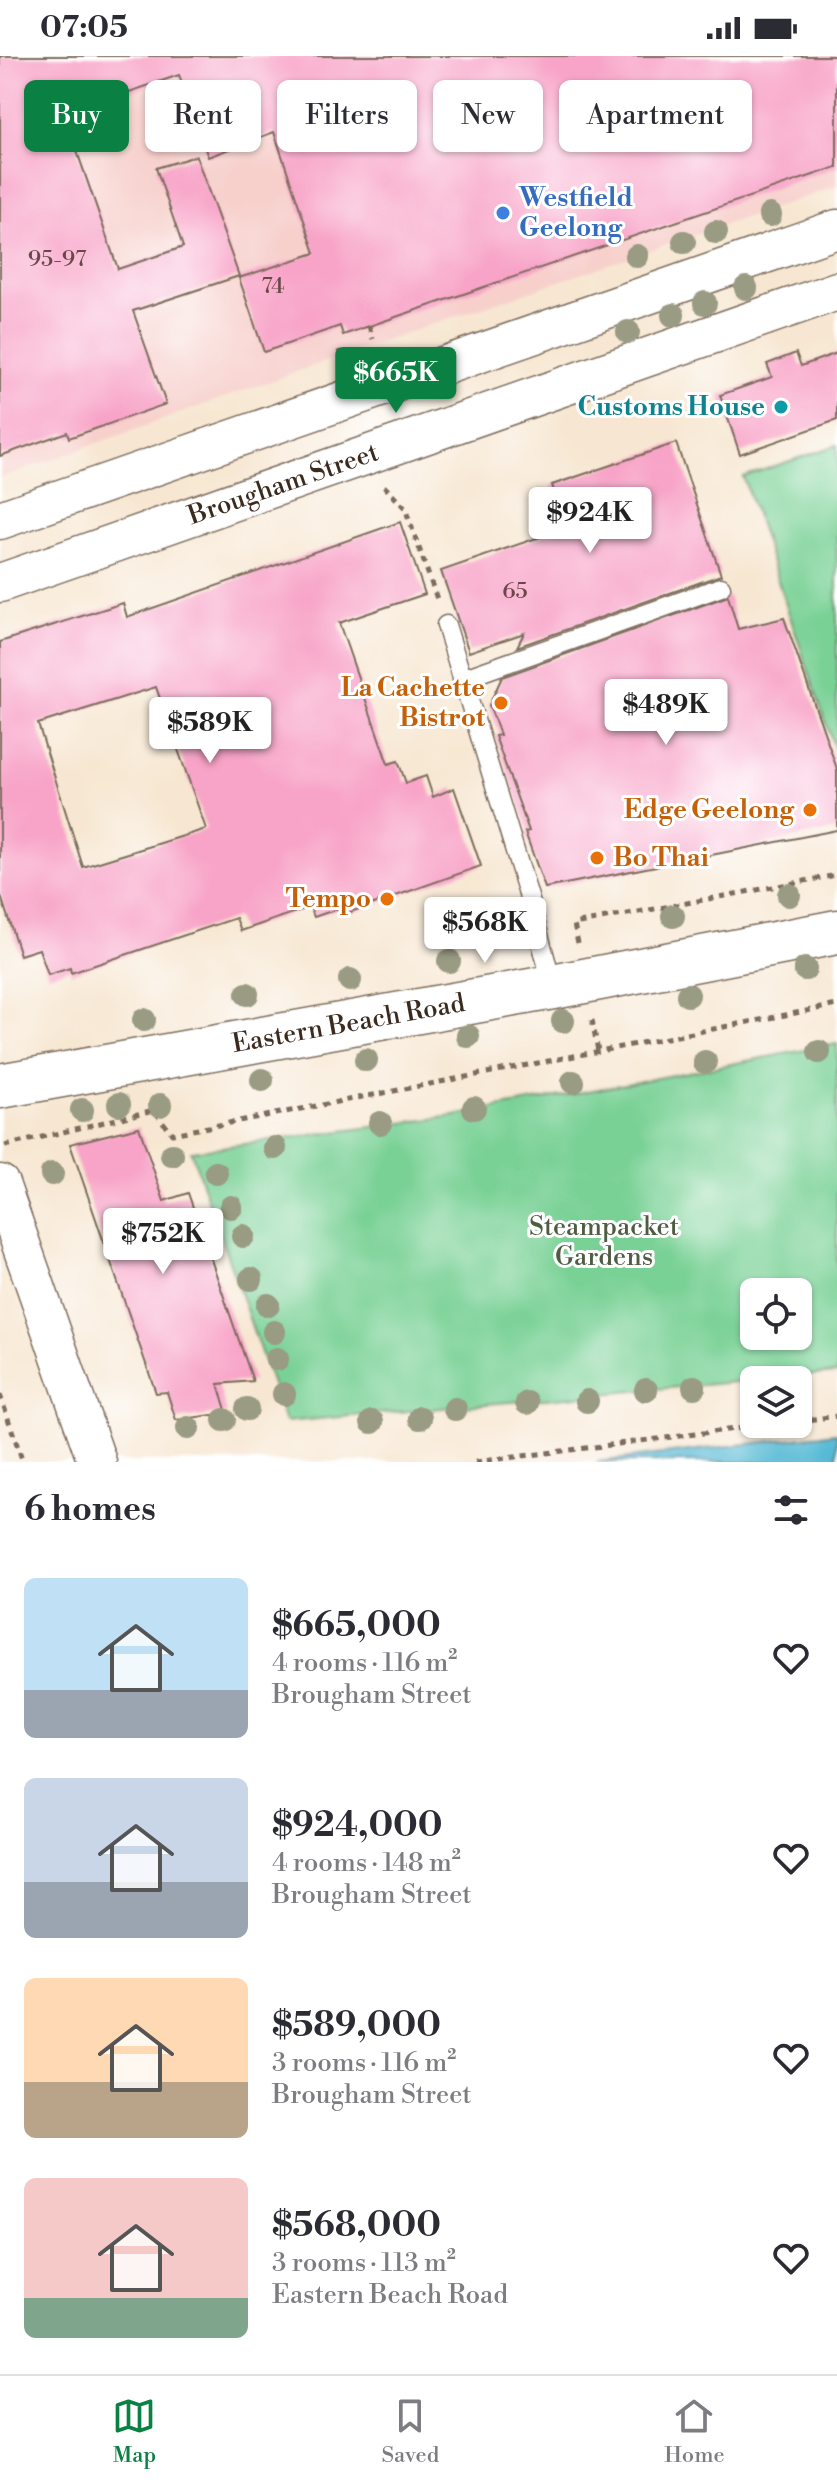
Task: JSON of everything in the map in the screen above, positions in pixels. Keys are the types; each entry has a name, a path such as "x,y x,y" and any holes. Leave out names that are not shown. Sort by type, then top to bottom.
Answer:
{"street":[{"path":"0,520 837,229"},
{"name":"Brougham Street","path":"0,583 837,291"},
{"name":"Eastern Beach Road","path":"0,1086 553,987 837,932"},
{"path":"0,1184 97,1462"}],"lane":[{"path":"462,679 721,587"},
{"path":"446,625 529,897 553,987"}],"path":[{"path":"369,326 373,339"},
{"path":"415,535 436,597"},
{"path":"574,924 837,875"},
{"path":"0,1147 154,1110 172,1134 837,1005"},
{"path":"591,1015 598,1051"},
{"path":"0,1395 23,1462"},
{"path":"812,1419 837,1416"},
{"path":"475,1462 740,1428"}],"shaded area":[{"path":"0,56 837,56 837,186 346,354 0,478"}],"green space":[{"path":"837,445 837,756 743,477"},
{"name":"Steampacket Gardens","path":"837,1044 837,1373 812,1375 812,1366 740,1366 740,1382 285,1422 191,1151 455,1116"}],"water":[{"path":"837,1433 837,1462 596,1462 812,1438"}],"building":[{"path":"0,56 837,56 837,167 343,335 340,326 264,352 239,278 315,253 281,152 417,152 417,80 277,80 277,141 274,132 261,137 261,80 181,80 179,75 164,80 145,80 145,87 129,92 129,80 24,80 24,152 77,152 118,269 183,247 156,168 196,156 239,276 133,311 166,404 69,438 67,432 0,456"},
{"name":"Customs House","path":"796,353 801,366 837,353 837,420 740,454 720,395 772,377 767,364"},
{"path":"676,443 721,575 517,647 524,633 469,652 441,571 566,528 552,485"},
{"path":"400,522 425,594 339,623 388,764 398,761 406,783 426,776 433,797 454,788 481,866 345,914 343,907 314,917 310,907 241,931 236,918 71,973 70,968 48,975 39,949 20,955 0,893 0,642 123,603 127,617","holes":["156,687 206,829 83,867 38,724"]},
{"path":"728,596 738,629 784,618 837,769 837,830 545,888 525,832 529,831 495,736 500,735 489,705 502,677"},
{"path":"139,1127 164,1201 188,1193 253,1381 218,1384 227,1413 176,1420 167,1392 156,1393 70,1144"}],"place":[{"name":"Westfield Geelong","path":"503,213"},
{"name":"Customs House","path":"781,407"},
{"name":"La Cachette Bistrot","path":"501,703"},
{"name":"Edge Geelong","path":"810,810"},
{"name":"Bo Thai","path":"597,858"},
{"name":"Tempo","path":"387,899"}]}
